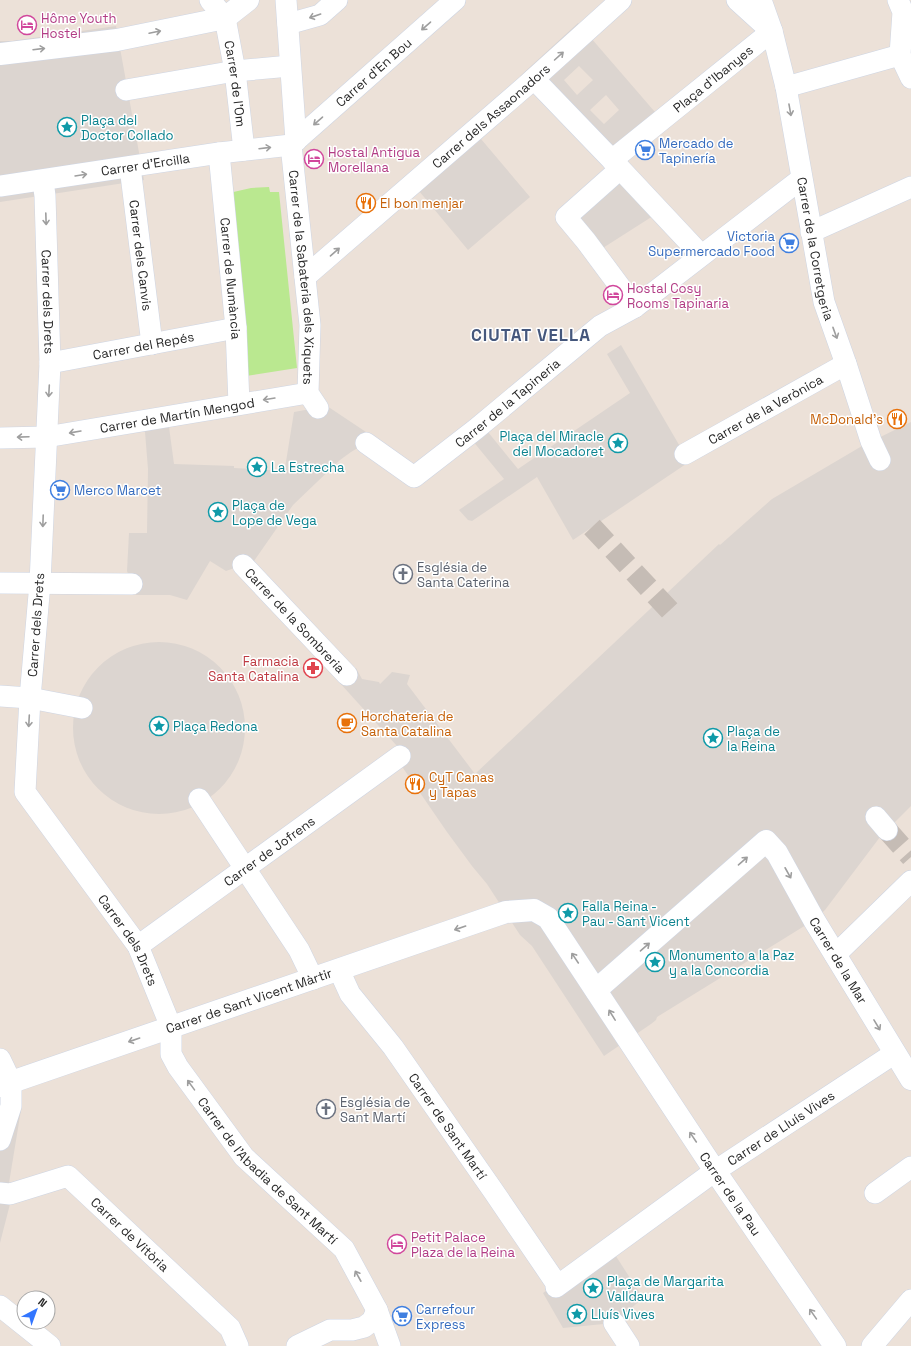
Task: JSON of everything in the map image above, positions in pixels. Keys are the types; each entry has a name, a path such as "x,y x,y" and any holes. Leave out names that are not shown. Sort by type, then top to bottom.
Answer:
{"street":[{"path":"210,0 225,18"},
{"path":"0,54 117,40 225,18 248,0"},
{"name":"Carrer de la Sabateria dels Xiquets","path":"286,0 294,143 310,325 313,400"},
{"path":"288,24 320,15 337,0"},
{"name":"Carrer d'En Bou","path":"294,143 455,0"},
{"name":"Carrer dels Assaonadors","path":"305,277 534,79 620,0"},
{"path":"737,0 772,31"},
{"name":"Carrer de la Corretgeria","path":"761,0 772,31 786,87 801,179 824,302 871,442 880,460"},
{"path":"898,0 903,12 900,55 911,78"},
{"name":"Carrer de l'Om","path":"225,18 235,71 244,150"},
{"name":"Plaça d'Ibanyes","path":"635,307 586,241 566,217 654,125 772,31"},
{"path":"786,87 900,55"},
{"path":"126,90 235,71 290,66"},
{"path":"534,79 701,255"},
{"name":"Carrer d'Ercilla","path":"0,186 43,181 219,153 294,143"},
{"name":"Carrer de Numància","path":"219,153 236,328 239,404"},
{"name":"Carrer dels Canvis","path":"130,167 152,344"},
{"name":"Carrer de la Tapineria","path":"366,443 414,477 476,429 600,326 635,307 801,179"},
{"name":"Carrer dels Drets","path":"43,181 45,196 50,364 40,583 30,698 26,792 138,946 171,1027"},
{"path":"811,232 911,187"},
{"name":"Carrer del Repés","path":"50,364 236,328"},
{"name":"Carrer de la Verònica","path":"685,454 846,364"},
{"name":"Carrer de Martín Mengod","path":"0,438 46,437 239,404 313,400"},
{"name":"Carrer de la Sombreria","path":"243,565 347,675"},
{"path":"0,583 132,584"},
{"path":"0,696 30,698 82,708"},
{"name":"Carrer de Jofrens","path":"138,946 400,756"},
{"path":"199,799 299,950 313,979"},
{"name":"Carrer de la Mar","path":"596,990 766,841 777,853 835,956 911,1079"},
{"path":"835,956 911,881"},
{"name":"Carrer de Sant Vicent Màrtir","path":"6,1084 506,912 534,910 548,918 596,990"},
{"name":"Carrer de Sant Martí","path":"338,970 350,994 393,1047 556,1283"},
{"name":"Carrer de la Pau","path":"596,990 715,1171 835,1346"},
{"name":"Carrer de l'Abadia de Sant Martí","path":"171,1027 171,1054 178,1067 244,1157 344,1249 377,1310 390,1346"},
{"name":"Carrer de Lluís Vives","path":"556,1283 556,1287 715,1171 895,1053"},
{"path":"0,1059 11,1106 0,1140"},
{"path":"875,1193 911,1167"},
{"name":"Carrer de Vitòria","path":"0,1193 10,1194 68,1176 230,1328 238,1346"},
{"path":"872,1346 911,1300"},
{"path":"0,1306 50,1346"},
{"path":"297,1346 330,1330 352,1330 364,1327 372,1321 377,1310"},
{"path":"614,1323 629,1346"}],"green space":[{"path":"269,187 270,192 279,192 297,368 246,376 229,193 251,188"}],"shaded area":[{"path":"578,23 661,119 623,160 653,216 595,253 559,216 611,170 520,76","holes":["579,66 593,80 577,95 564,80","606,95 619,110 604,124 590,110"]},
{"name":"Plaça del Doctor Collado","path":"116,26 144,180 0,202 0,41 12,41"},
{"path":"481,139 530,197 468,250 419,191"},
{"name":"Plaça del Miracle del Mocadoret","path":"621,345 689,462 573,540 537,477 472,521 468,520 459,510 504,479 472,440 488,432 518,469 630,393 607,354"},
{"name":"Plaça de Lope de Vega","path":"327,406 372,436 366,443 340,460 293,505 254,561 226,571 210,561 187,600 170,595 136,595 127,571 129,533 147,533 148,469 144,431 169,427 174,464 234,466 234,468 253,469 253,467 262,468 262,470 281,470 281,468 285,468 294,412"},
{"name":"Plaça de la Reina","path":"911,422 911,806 880,837 825,910 814,920 657,1017 651,1024 604,1056 532,946 520,935 487,884 447,832 403,768 397,746 339,682 356,668 362,679 379,682 380,684 392,672 410,675 407,684 475,774 719,544 720,545 772,499 862,446"},
{"name":"Plaça Redona","path":"159,642 176,644 192,649 207,657 220,667 230,680 238,695 243,711 245,728 243,745 238,761 230,776 220,789 207,799 192,807 176,812 159,814 142,812 126,807 111,799 98,789 88,776 80,761 75,745 73,728 75,711 80,695 88,680 98,667 111,657 126,649 142,644"},
{"path":"21,1110 9,1183 10,1204 0,1243 0,1117"},
{"name":"Plaça de Margarita Valldaura","path":"610,1247 643,1298 614,1323 563,1328 543,1293"}],"tunnel":[{"path":"592,527 673,614"},
{"path":"887,830 911,857"}],"place":[{"name":"Hôme Youth Hostel","path":"27,25"},
{"name":"Plaça del Doctor Collado","path":"67,127"},
{"name":"Mercado de Tapinería","path":"645,150"},
{"name":"Hostal Antigua Morellana","path":"314,159"},
{"name":"El bon menjar","path":"366,203"},
{"name":"Victoria Supermercado Food","path":"789,243"},
{"name":"Hostal Cosy Rooms Tapinaria","path":"613,295"},
{"name":"McDonald's","path":"897,419"},
{"name":"Plaça del Miracle del Mocadoret","path":"618,443"},
{"name":"La Estrecha","path":"257,467"},
{"name":"Merco Marcet","path":"60,490"},
{"name":"Plaça de Lope de Vega","path":"218,512"},
{"name":"Església de Santa Caterina","path":"403,574"},
{"name":"Farmacia Santa Catalina","path":"313,668"},
{"name":"Horchateria de Santa Catalina","path":"347,723"},
{"name":"Plaça Redona","path":"159,726"},
{"name":"Plaça de la Reina","path":"713,738"},
{"name":"CyT Canas y Tapas","path":"415,784"},
{"name":"Falla Reina - Pau - Sant Vicent","path":"568,913"},
{"name":"Monumento a la Paz y a la Concordia","path":"655,962"},
{"name":"Església de Sant Martí","path":"326,1109"},
{"name":"Petit Palace Plaza de la Reina","path":"397,1244"},
{"name":"Plaça de Margarita Valldaura","path":"593,1288"},
{"name":"Lluís Vives","path":"577,1314"},
{"name":"Carrefour Express","path":"402,1316"}],"district":[{"name":"CIUTAT VELLA","path":"531,335"}]}
